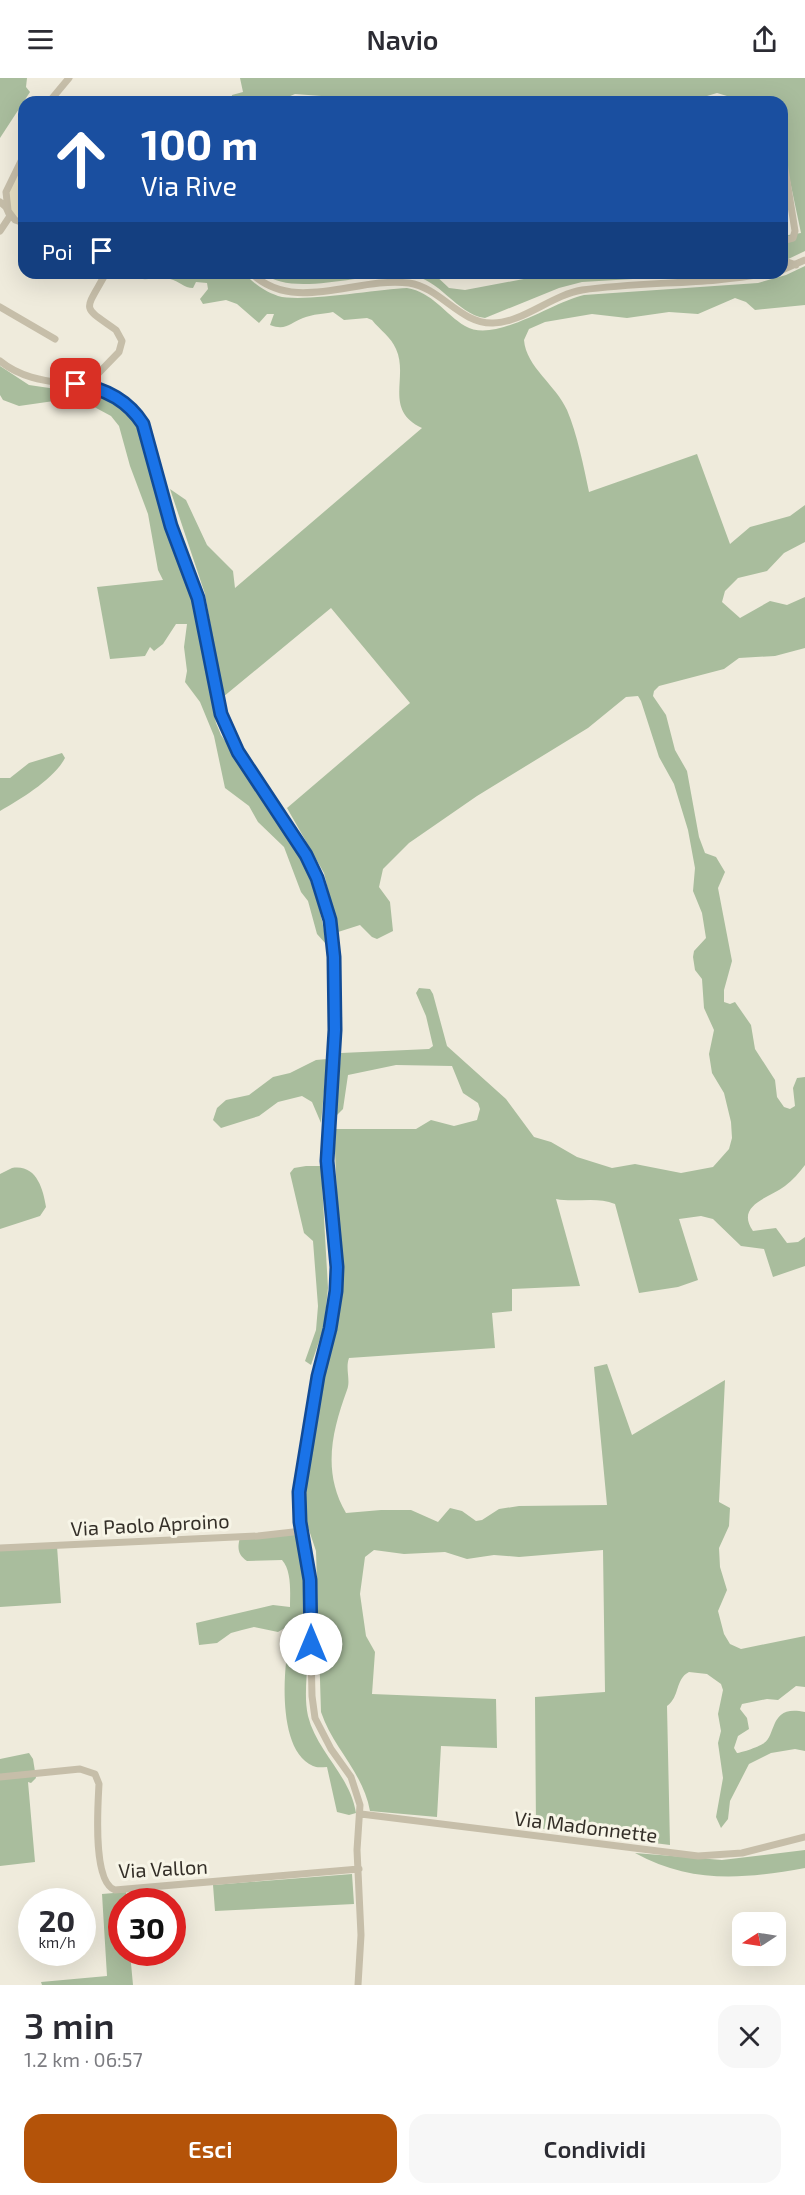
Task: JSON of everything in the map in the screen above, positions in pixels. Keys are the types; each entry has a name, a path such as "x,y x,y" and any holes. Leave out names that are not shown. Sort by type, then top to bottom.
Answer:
{"street":[{"path":"55,96 69,78"},
{"path":"10,221 6,195 18,167"},
{"path":"788,182 795,235 788,238"},
{"path":"0,194 9,184"},
{"path":"0,202 10,221"},
{"path":"788,268 805,260"},
{"path":"788,262 796,265"},
{"path":"86,386 119,352 121,345 117,330 94,317 90,310 91,300 102,279"},
{"path":"259,279 268,286 290,292 408,283 432,290 472,319 492,324 508,320 542,304 581,290 721,279"},
{"path":"0,307 55,339"},
{"path":"0,362 30,378 86,386 114,396 135,412 143,424 171,526 198,598 221,714 238,752 287,824 317,878 331,927 335,1030 327,1161 337,1267 336,1291 304,1452 298,1507 310,1580 312,1696 315,1718 331,1749 351,1777 361,1814 358,1869 362,1918 358,1985"},
{"name":"Via Paolo Aproino","path":"0,1548 302,1533"},
{"name":"Via Vallon","path":"0,1777 80,1769 95,1774 99,1784 99,1849 104,1879 107,1886 115,1890 358,1869"},
{"name":"Via Madonnette","path":"361,1814 698,1856 742,1853 805,1837"}],"green space":[{"path":"0,78 27,78 26,87 30,92 27,96 18,96 18,110 0,138"},
{"path":"240,78 805,78 805,251 788,259 788,235 801,233 788,171 788,96 727,96 717,93 707,96 321,96 295,94 290,96 232,96 243,92"},
{"path":"805,266 805,305 755,310 746,302 735,298 698,314 669,312 627,318 592,314 545,322 529,329 524,340 530,359 556,392 571,419 589,492 697,454 730,544 750,527 790,516 805,505 805,542 784,553 767,571 738,578 725,591 722,602 740,618 770,601 787,605 805,597 805,648 775,656 739,658 724,669 659,686 653,696 666,715 675,750 687,771 699,837 705,853 716,857 725,872 718,888 732,961 724,990 724,1002 730,1004 735,1002 751,1025 755,1049 775,1080 777,1097 784,1107 790,1109 795,1106 793,1088 797,1078 805,1077 805,1165 785,1186 756,1203 748,1215 753,1231 776,1228 787,1243 798,1242 805,1237 805,1266 773,1277 764,1249 741,1246 713,1219 701,1216 679,1219 698,1280 678,1287 639,1293 615,1204 601,1200 556,1199 580,1286 512,1289 512,1311 492,1313 495,1348 349,1358 348,1386 334,1436 332,1467 334,1482 346,1513 411,1510 438,1522 450,1508 462,1511 476,1521 482,1520 499,1509 519,1506 607,1505 594,1367 607,1364 632,1435 725,1380 719,1502 730,1508 729,1526 719,1548 720,1567 727,1590 718,1611 724,1634 730,1644 741,1649 805,1636 805,1687 796,1686 778,1700 767,1699 742,1704 740,1709 747,1718 749,1729 738,1736 734,1748 737,1753 762,1744 768,1739 780,1716 785,1712 793,1711 805,1712 805,1751 795,1749 771,1753 749,1764 730,1801 728,1819 721,1828 716,1817 723,1778 718,1743 721,1731 718,1714 723,1690 721,1684 707,1674 689,1672 681,1679 674,1698 667,1706 670,1845 536,1828 535,1697 605,1692 603,1550 519,1557 494,1555 467,1559 445,1552 404,1554 374,1550 365,1557 360,1594 366,1636 375,1652 372,1694 496,1699 497,1748 441,1746 437,1817 370,1811 361,1784 326,1725 321,1712 316,1551 305,1518 304,1506 320,1389 337,1330 341,1288 334,1129 416,1129 431,1120 454,1126 477,1120 480,1109 478,1103 463,1093 452,1066 396,1065 348,1075 343,1109 335,1117 341,1053 429,1049 433,1046 426,1016 416,993 419,988 430,989 447,1046 506,1099 534,1137 551,1142 577,1157 612,1168 635,1164 681,1173 713,1167 729,1149 732,1138 731,1122 724,1093 712,1073 709,1054 714,1030 704,1008 702,979 695,970 693,957 694,951 706,938 702,913 693,891 695,868 688,830 674,784 659,757 638,696 626,697 588,728 477,796 409,843 383,869 379,887 390,902 393,931 377,939 360,925 338,932 324,873 287,808 410,703 331,608 223,697 205,594 170,489 186,500 207,545 233,571 235,588 422,428 410,421 403,412 400,402 400,371 396,349 372,320 367,318 344,320 333,312 307,317 284,327 275,327 270,325 274,314 267,314 259,323 237,304 226,300 203,304 200,299 208,289 207,283 196,282 193,288 190,288 170,279 250,279 268,292 289,298 407,288 424,294 465,326 477,330 492,330 524,320 584,295 758,283 772,279 788,279 788,274"},
{"path":"274,279 354,279 312,284 293,284"},
{"path":"422,279 439,279 449,288 465,290 523,279 633,279 582,282 559,288 485,318 465,310 430,282"},
{"path":"0,366 29,385 97,395 118,403 135,421 145,444 159,499 193,597 216,723 221,735 272,809 301,858 321,913 326,944 317,934 308,901 301,892 284,847 258,822 249,806 225,788 214,736 200,702 185,682 187,671 184,647 187,624 176,624 163,644 154,651 150,647 145,656 110,659 97,587 163,580 158,570 148,514 130,466 119,426 111,416 85,402 54,401 19,406 3,400 0,395"},
{"path":"62,753 65,758 45,781 0,811 0,778 10,778 29,763"},
{"path":"327,1059 321,1123 312,1102 302,1096 278,1102 259,1116 221,1128 213,1120 217,1108 226,1100 249,1095 273,1077 290,1073 316,1060"},
{"path":"321,1166 328,1288 324,1327 311,1365 305,1361 316,1330 318,1306 313,1241 304,1233 290,1173 294,1168"},
{"path":"12,1168 27,1170 33,1174 43,1192 46,1207 40,1216 0,1229 0,1174"},
{"path":"297,1534 301,1549 306,1597 308,1716 318,1741 341,1775 353,1799 356,1813 349,1815 337,1812 327,1767 315,1767 303,1759 290,1735 285,1704 285,1675 287,1658 296,1641 288,1626 278,1632 254,1627 231,1633 217,1643 199,1645 196,1623 273,1605 290,1607 289,1576 282,1560 247,1561 240,1554 239,1545 240,1538"},
{"path":"57,1546 61,1603 0,1607 0,1548"},
{"path":"29,1753 33,1759 36,1778 31,1783 28,1782 35,1862 0,1866 0,1759"},
{"path":"805,1850 805,1868 739,1876 697,1874 677,1870 635,1853 722,1860"},
{"path":"352,1874 354,1904 215,1911 213,1885"},
{"path":"102,1894 108,1894 108,1966 131,1966 133,1985 42,1985 41,1982 107,1976"}],"shaded area":[{"path":"17,172 17,220 11,212 8,191"}],"route":[{"path":"76,384 93,387 114,396 135,412 143,424 171,526 198,598 221,714 238,752 306,855 317,878 332,935 335,1030 327,1161 337,1267 336,1291 308,1430 298,1507 309,1561 311,1644"}]}
